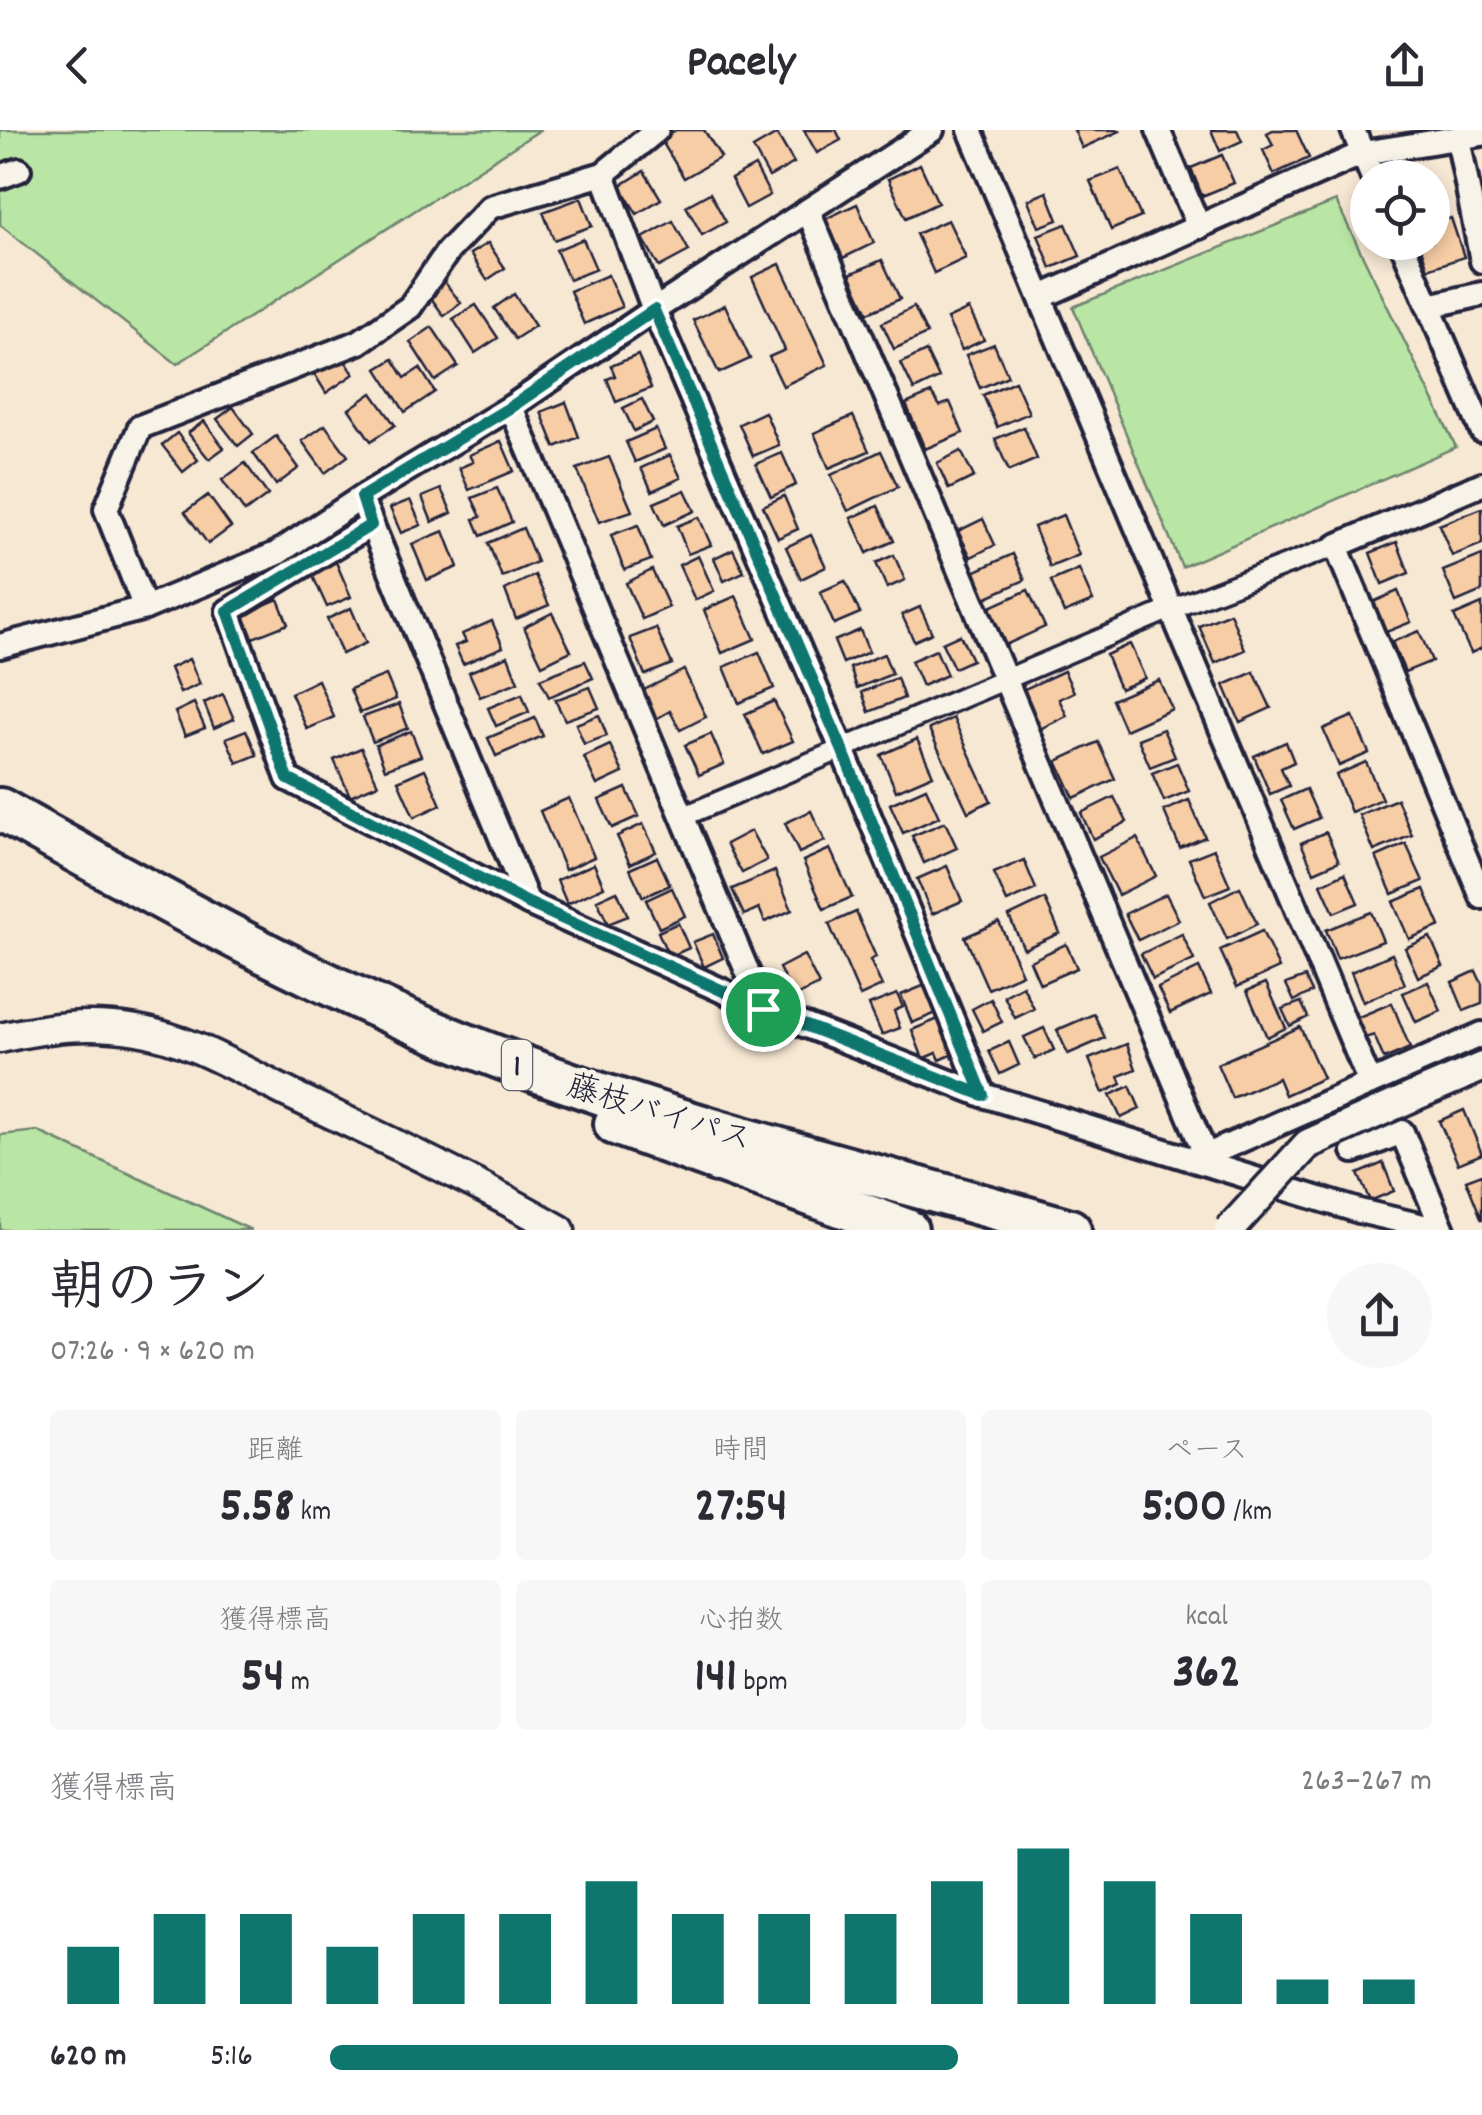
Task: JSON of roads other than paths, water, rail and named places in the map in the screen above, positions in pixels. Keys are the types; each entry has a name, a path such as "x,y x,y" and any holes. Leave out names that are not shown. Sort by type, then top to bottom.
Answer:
{"highway":[{"name":"藤枝バイパス","path":"0,809 252,948 377,1007 500,1058 621,1101 1070,1230"},
{"name":"藤枝バイパス","path":"0,821 151,911 390,1034 652,1138 907,1230"}],"street":[{"path":"145,608 106,509 140,427 360,342 410,306 448,251 490,207 604,174 657,130"},
{"path":"0,646 145,608 276,554 511,407 932,130"},
{"path":"970,130 1370,1083"},
{"path":"1158,130 1199,226"},
{"path":"1353,130 1365,160"},
{"path":"1041,298 1362,154 1482,134"},
{"path":"1458,138 1482,261"},
{"path":"604,174 654,310 842,749 983,1095"},
{"path":"809,213 1201,1158"},
{"path":"1409,260 1482,432"},
{"path":"1428,306 1482,294"},
{"path":"511,407 763,1009"},
{"path":"682,817 1172,609 1482,484"},
{"path":"362,497 528,903"},
{"path":"371,525 228,611 288,779 528,903 763,1009 983,1095 1201,1158 1359,1211 1441,1230"},
{"path":"1336,546 1482,896"},
{"path":"0,1038 58,1025 96,1026 140,1030 199,1049 488,1189 560,1230"},
{"path":"1201,1158 1482,1034"},
{"path":"1229,1230 1308,1144 1482,1067"},
{"path":"1354,1151 1402,1132 1441,1230"}]}
